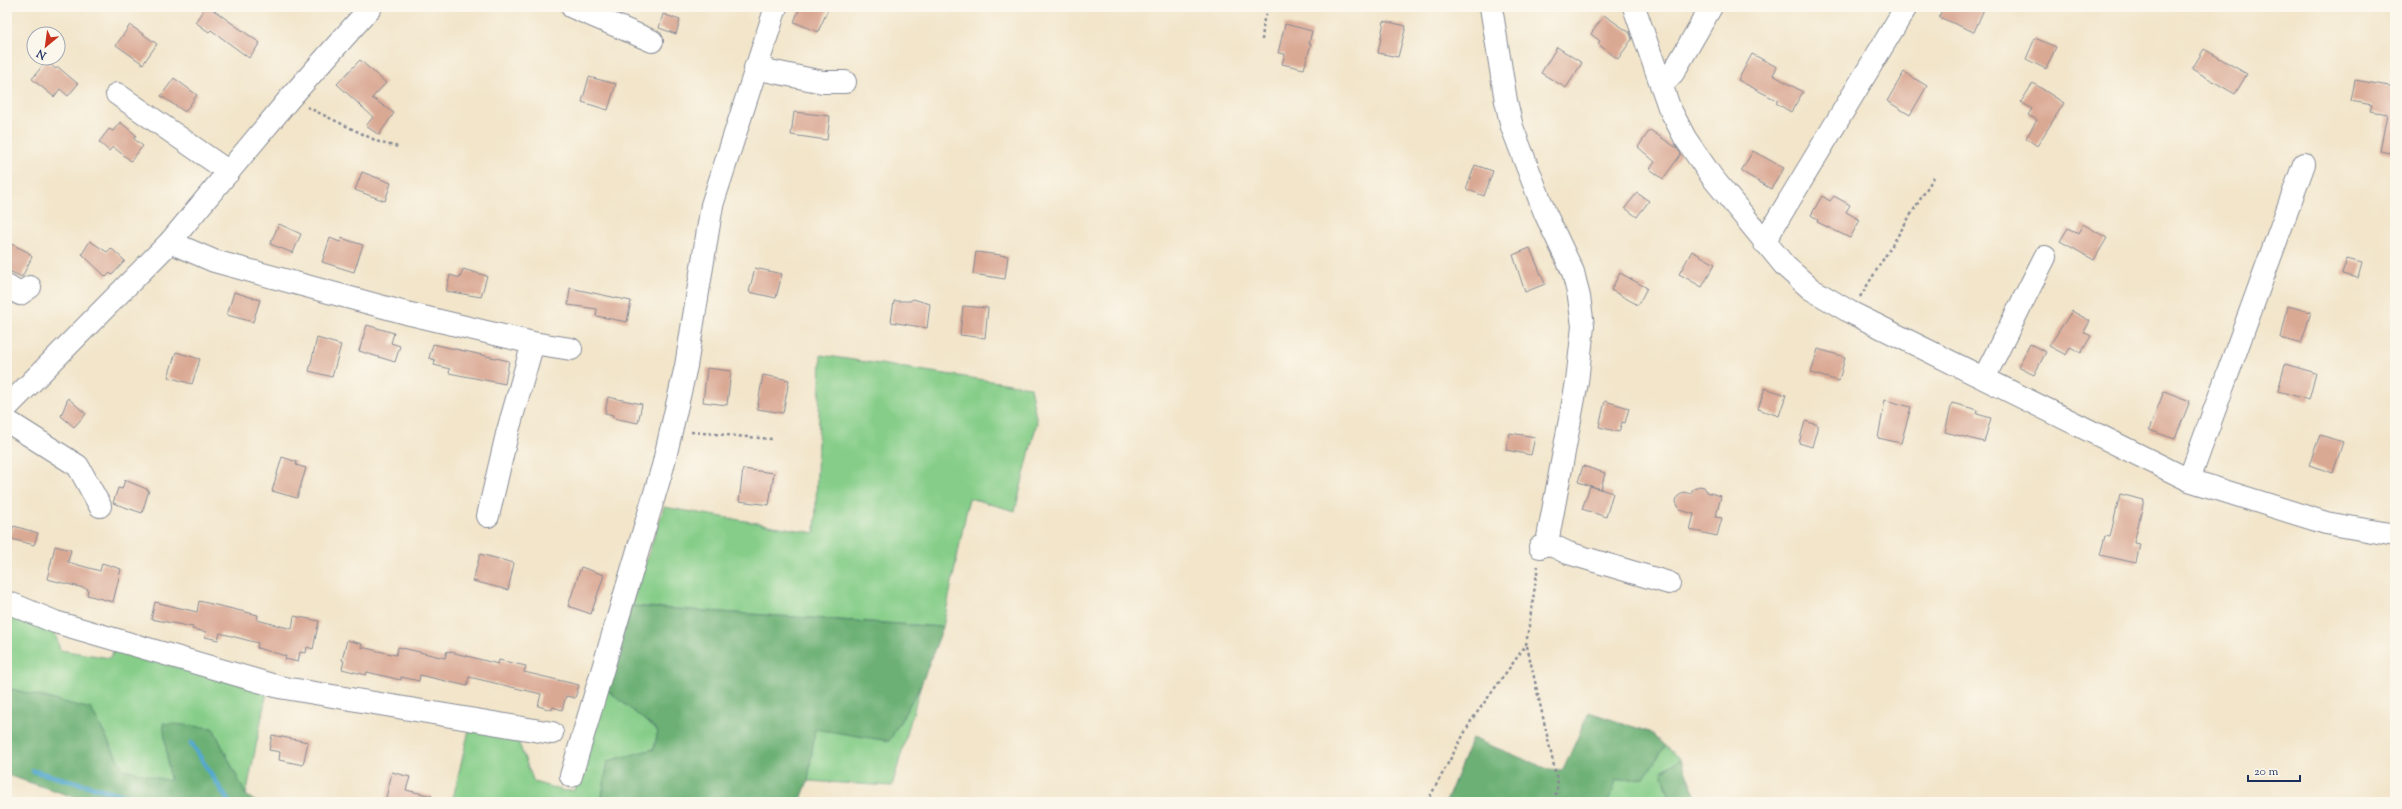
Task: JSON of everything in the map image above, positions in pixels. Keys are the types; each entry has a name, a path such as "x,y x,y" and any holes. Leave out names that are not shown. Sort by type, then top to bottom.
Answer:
{"street":[{"path":"7,408 170,242 290,98 370,7"},
{"path":"572,7 652,41"},
{"path":"571,776 663,466 686,366 712,205 755,68 776,7"},
{"path":"1491,7 1506,101 1512,126 1545,213 1573,272 1583,326 1577,382 1544,545 1669,583"},
{"path":"1634,7 1669,107 1685,138 1712,177 1764,242 1785,266 1811,289 1850,312 2189,480 2326,524 2395,535"},
{"path":"1661,85 1673,73 1711,7"},
{"path":"1764,242 1906,7"},
{"path":"755,68 823,82 845,82"},
{"path":"117,94 229,172"},
{"path":"2189,480 2304,164"},
{"path":"170,242 214,261 406,313 533,343 572,349"},
{"path":"1984,378 2045,258"},
{"path":"7,286 20,294 30,287"},
{"path":"488,516 507,434 533,343"},
{"path":"7,421 78,466 100,506"},
{"path":"7,602 55,622 280,687 552,733"}],"path":[{"path":"1262,40 1264,19 1270,7"},
{"path":"290,98 382,143 399,147"},
{"path":"1850,312 1934,177"},
{"path":"671,431 772,438"},
{"path":"1544,545 1526,645 1558,784 1554,802"},
{"path":"1427,802 1471,721 1526,645"}],"green space":[{"path":"821,355 1030,387 1037,422 1015,511 969,498 943,627 631,606 664,507 815,533"},
{"path":"631,606 943,627 921,685 889,741 815,729 808,781 800,802 601,802 608,761 654,749 658,731 606,689"},
{"path":"7,615 54,629 60,650 110,658 115,648 267,692 246,795 213,728 170,782 123,769 91,709 7,688"},
{"path":"921,685 892,786 808,781 815,728 889,741"},
{"path":"7,688 91,709 123,769 170,781 163,723 213,728 246,795 256,802 89,802 7,775"},
{"path":"606,689 658,731 654,749 608,761 601,802 452,802 469,730 514,731 534,782 564,791 575,790"},
{"path":"1589,712 1649,732 1665,746 1644,778 1616,780 1609,802 1446,802 1472,738 1548,769 1563,770"},
{"path":"1665,746 1681,759 1662,771 1671,802 1609,802 1616,780 1644,778"},
{"path":"1681,759 1698,802 1671,802 1662,771"}],"building":[{"path":"206,7 209,7 260,43 249,58 211,30 209,32 195,22"},
{"path":"800,7 829,7 818,32 794,22"},
{"path":"1943,7 1985,7 1974,32 1939,17"},
{"path":"663,14 680,20 676,34 659,28"},
{"path":"1604,15 1630,33 1632,39 1618,59 1598,44 1600,41 1591,34"},
{"path":"1384,21 1406,26 1398,57 1378,53"},
{"path":"1285,24 1312,31 1309,44 1311,44 1304,69 1282,64 1285,54 1278,53"},
{"path":"130,25 157,44 143,64 116,45"},
{"path":"2035,38 2056,47 2046,69 2026,59"},
{"path":"1557,47 1582,63 1566,88 1541,73"},
{"path":"2204,49 2247,74 2235,94 2192,69"},
{"path":"1752,54 1777,67 1773,75 1803,92 1791,112 1776,103 1778,101 1738,80"},
{"path":"360,60 386,83 372,98 394,113 379,135 366,126 373,117 337,84"},
{"path":"42,66 52,66 56,69 58,67 78,84 68,96 60,89 54,97 32,79"},
{"path":"1904,72 1927,86 1910,115 1887,101"},
{"path":"589,77 616,84 608,110 582,102"},
{"path":"174,78 197,95 185,112 161,96"},
{"path":"2355,80 2395,87 2395,154 2380,151 2387,114 2370,111 2372,105 2351,101"},
{"path":"2033,83 2064,103 2037,146 2026,138 2037,120 2028,115 2032,109 2021,102"},
{"path":"794,112 830,116 827,140 791,135"},
{"path":"120,122 136,135 134,139 143,146 131,161 113,147 109,151 99,142 109,129 113,131"},
{"path":"1650,130 1677,148 1681,154 1663,179 1650,169 1655,162 1638,147"},
{"path":"1753,151 1784,168 1771,189 1741,171"},
{"path":"1475,165 1493,171 1484,196 1466,189"},
{"path":"362,172 391,183 385,201 355,190"},
{"path":"1637,193 1649,201 1637,217 1625,208"},
{"path":"1822,196 1830,201 1834,196 1850,205 1846,212 1860,220 1850,238 1817,222 1818,220 1811,215"},
{"path":"279,224 301,234 293,253 270,244"},
{"path":"2083,224 2107,238 2094,260 2060,241 2068,228 2078,234"},
{"path":"330,238 340,242 341,238 363,245 354,272 322,262"},
{"path":"90,241 107,252 111,248 125,261 112,275 110,273 106,277 82,254"},
{"path":"7,242 28,252 32,257 22,277 7,270"},
{"path":"1530,248 1545,284 1525,292 1513,255"},
{"path":"1692,251 1715,264 1702,287 1679,274"},
{"path":"976,252 1008,256 1005,279 973,274"},
{"path":"2347,259 2362,263 2358,278 2342,274"},
{"path":"755,268 782,274 776,298 749,292"},
{"path":"463,269 487,276 481,297 446,291 450,275 460,278"},
{"path":"1620,273 1647,288 1638,305 1611,290"},
{"path":"570,288 631,301 627,322 596,316 597,309 568,305"},
{"path":"234,292 260,300 253,322 227,315"},
{"path":"913,299 930,304 927,328 891,322 894,301 910,301"},
{"path":"963,306 988,308 985,338 960,335"},
{"path":"2288,306 2311,312 2301,344 2281,338"},
{"path":"2072,311 2090,321 2084,332 2091,336 2081,353 2070,347 2066,355 2049,346"},
{"path":"367,325 394,333 391,343 400,346 395,362 359,351"},
{"path":"317,338 341,345 332,377 309,371"},
{"path":"433,344 509,361 505,384 449,373 450,369 434,365 435,360 429,358"},
{"path":"2030,344 2046,352 2034,375 2018,367"},
{"path":"1818,349 1845,357 1839,381 1811,373"},
{"path":"176,352 200,359 192,384 168,377"},
{"path":"2285,364 2316,373 2309,400 2278,391"},
{"path":"707,368 731,371 727,405 703,402"},
{"path":"763,375 789,380 783,413 757,409"},
{"path":"1765,388 1786,395 1779,416 1758,409"},
{"path":"2164,391 2190,401 2175,439 2149,430"},
{"path":"608,397 642,404 638,423 613,418 613,415 605,413"},
{"path":"68,398 86,414 74,427 61,416"},
{"path":"1885,400 1911,407 1901,443 1878,438"},
{"path":"1605,401 1629,408 1625,423 1622,422 1619,432 1599,427"},
{"path":"1952,403 1978,410 1977,414 1991,418 1984,442 1945,432"},
{"path":"1805,421 1818,425 1812,447 1799,443"},
{"path":"1510,433 1535,437 1531,455 1506,450"},
{"path":"2320,435 2343,442 2333,473 2309,465"},
{"path":"282,457 297,462 296,465 306,468 297,498 272,491"},
{"path":"1583,466 1605,473 1601,489 1578,482"},
{"path":"743,469 774,473 769,505 739,501"},
{"path":"125,480 149,490 142,513 113,503 118,488 122,489"},
{"path":"1590,486 1613,493 1606,517 1582,509"},
{"path":"1699,486 1704,487 1707,492 1721,496 1716,517 1722,518 1717,536 1690,530 1694,514 1680,510 1676,502 1677,497 1684,492 1691,494 1692,490"},
{"path":"2120,494 2144,500 2134,543 2140,544 2136,563 2100,555 2105,536 2110,537"},
{"path":"14,526 38,533 34,545 8,538"},
{"path":"55,546 71,550 68,562 100,571 102,563 121,569 113,602 87,595 88,589 47,579"},
{"path":"480,554 514,563 508,590 473,581"},
{"path":"581,567 604,575 591,614 568,606"},
{"path":"199,601 258,615 257,620 292,629 294,616 319,621 313,649 307,647 306,653 300,652 298,662 285,659 286,656 257,648 258,643 220,633 218,640 205,637 206,632 192,629 193,627 151,619 155,602 197,612"},
{"path":"347,640 362,644 361,647 396,655 398,647 445,658 447,651 498,664 499,660 526,666 524,672 579,685 575,698 566,696 562,710 553,707 552,710 538,706 541,694 469,677 467,686 420,675 419,681 401,677 401,680 367,672 366,675 342,669 344,661 342,660"},
{"path":"272,735 308,742 303,765 279,760 280,752 269,750"},
{"path":"392,772 410,777 406,790 432,796 432,802 385,802"}],"waterway":[{"path":"191,743 229,802"},
{"path":"33,771 149,802"}]}
